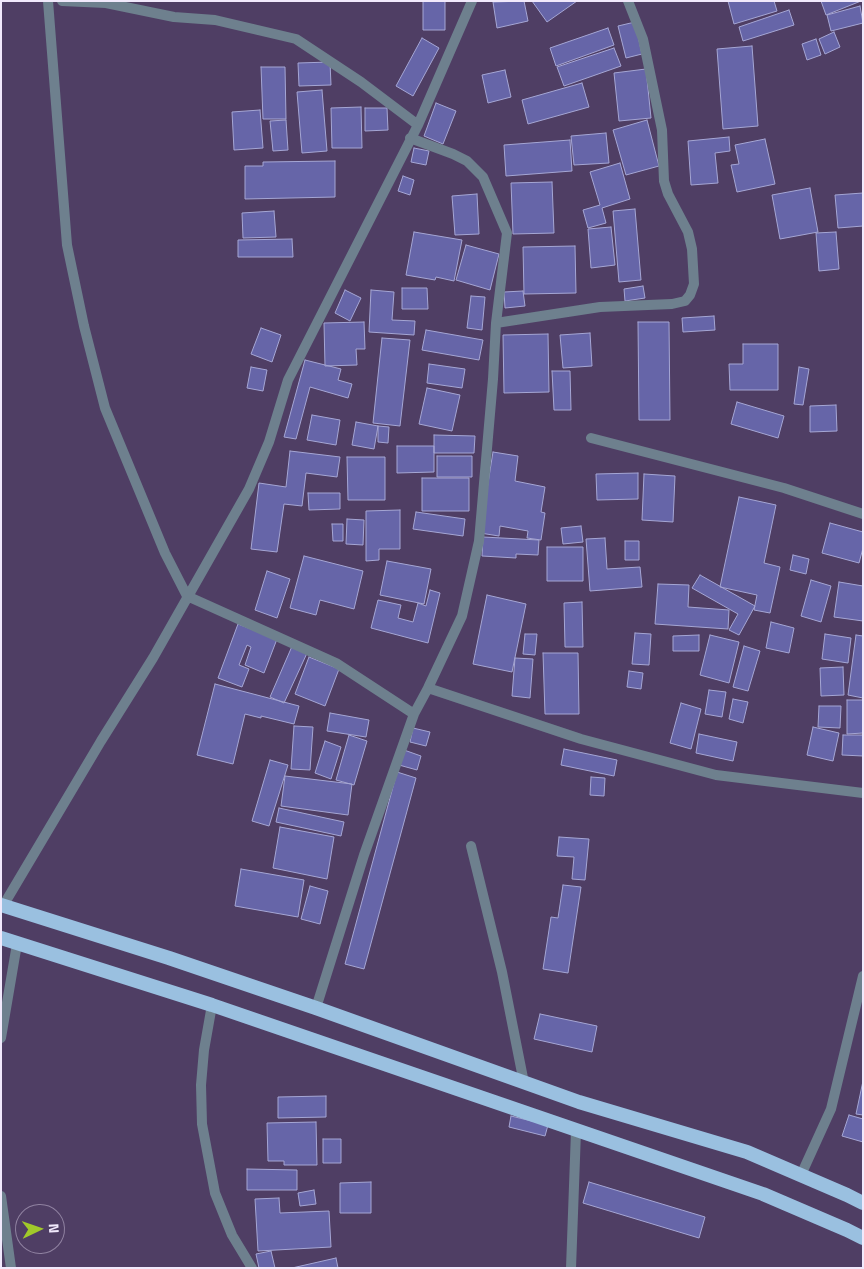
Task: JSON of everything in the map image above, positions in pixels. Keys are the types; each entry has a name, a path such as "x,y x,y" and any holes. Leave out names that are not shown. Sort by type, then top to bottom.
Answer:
{"highway":[{"path":"2,905 169,958 316,1008 579,1102 747,1152 862,1202"},
{"path":"1,938 212,1005 763,1194 863,1238"}],"street":[{"path":"48,1 68,245 84,326 105,408 165,553 187,596 336,663 414,714"},
{"path":"62,1 106,3 174,17 214,20 296,39 361,82 418,125"},
{"path":"496,323 600,308 672,304 684,301 690,295 694,284 692,250 688,232 668,194 664,181 662,130 643,39 628,1"},
{"path":"2,905 153,658 249,488 269,442 288,380 418,125 468,4"},
{"path":"316,1008 364,855 414,714 462,616 479,541 496,323 507,233 483,177 467,161 410,138"},
{"path":"591,438 784,488 863,514"},
{"path":"428,688 581,739 716,775 863,793"},
{"path":"471,846 502,972 524,1083"},
{"path":"1,1038 17,944"},
{"path":"801,1175 831,1110 863,976"},
{"path":"212,1005 204,1050 201,1085 202,1124 215,1193 232,1235 252,1268"},
{"path":"571,1268 576,1131"},
{"path":"1,1196 11,1268"}],"building":[{"path":"423,1 445,1 445,30 423,30"},
{"path":"524,1 528,21 497,28 493,2"},
{"path":"532,1 577,1 547,22"},
{"path":"728,1 774,1 777,11 734,24"},
{"path":"821,1 861,1 826,15"},
{"path":"860,6 863,23 831,31 827,15"},
{"path":"789,10 794,25 743,41 739,27"},
{"path":"635,22 642,54 626,58 618,26"},
{"path":"608,28 614,45 556,66 550,48"},
{"path":"834,32 840,47 825,54 819,39"},
{"path":"422,38 439,48 413,96 396,86"},
{"path":"816,39 821,55 807,60 802,44"},
{"path":"752,46 758,126 723,129 717,49"},
{"path":"614,48 621,66 564,86 557,67"},
{"path":"330,62 331,85 299,86 298,63"},
{"path":"261,67 285,67 286,119 263,119"},
{"path":"646,69 651,118 619,121 614,73"},
{"path":"505,70 511,97 488,103 482,75"},
{"path":"582,83 589,107 528,124 522,100"},
{"path":"322,90 327,151 302,153 297,92"},
{"path":"436,103 456,111 443,144 424,136"},
{"path":"361,107 362,148 332,148 331,108"},
{"path":"365,108 387,108 388,130 365,131"},
{"path":"260,110 263,148 234,150 232,112"},
{"path":"286,120 288,150 273,151 270,121"},
{"path":"647,120 659,166 626,175 613,130"},
{"path":"606,133 609,163 574,165 571,136"},
{"path":"729,137 730,151 715,153 718,183 691,185 688,141"},
{"path":"765,139 775,184 737,192 731,165 739,164 735,145"},
{"path":"570,140 572,171 506,176 504,145"},
{"path":"414,148 429,151 426,165 411,162"},
{"path":"335,161 335,197 245,199 245,166 263,166 263,162"},
{"path":"620,163 630,199 602,208 606,223 588,228 583,210 600,205 590,172"},
{"path":"403,176 414,180 410,195 398,191"},
{"path":"552,182 554,233 513,234 511,183"},
{"path":"810,188 818,232 780,239 772,195"},
{"path":"863,193 863,226 838,228 835,195"},
{"path":"477,194 479,234 455,235 452,196"},
{"path":"635,209 641,280 619,282 613,211"},
{"path":"274,211 276,237 243,238 242,213"},
{"path":"611,227 615,265 591,268 588,229"},
{"path":"414,232 462,240 454,281 436,277 435,280 406,275"},
{"path":"836,232 839,269 819,271 816,233"},
{"path":"292,239 293,257 238,257 238,240"},
{"path":"466,245 499,254 490,290 456,280"},
{"path":"575,246 576,293 524,294 523,247"},
{"path":"643,286 645,298 625,301 624,289"},
{"path":"402,288 427,288 428,309 402,309"},
{"path":"345,290 361,298 350,321 335,313"},
{"path":"371,290 394,292 392,320 415,321 414,335 369,332"},
{"path":"523,291 525,306 505,308 504,292"},
{"path":"471,296 485,297 482,330 467,328"},
{"path":"714,316 715,330 683,332 682,318"},
{"path":"364,322 365,349 356,349 357,365 325,366 324,323"},
{"path":"638,322 669,322 670,420 639,420"},
{"path":"261,328 281,335 272,362 251,354"},
{"path":"426,330 483,340 479,360 422,350"},
{"path":"590,333 592,366 563,368 560,335"},
{"path":"548,334 549,392 504,393 503,335"},
{"path":"382,338 410,340 400,426 373,423"},
{"path":"743,344 778,344 778,390 730,390 729,364 743,364"},
{"path":"305,360 341,369 338,380 352,384 348,398 310,387 296,439 284,437"},
{"path":"429,364 465,369 462,388 427,383"},
{"path":"251,367 267,370 263,391 247,388"},
{"path":"799,367 809,369 803,405 794,404"},
{"path":"552,371 570,371 571,410 554,410"},
{"path":"427,388 460,395 452,431 419,424"},
{"path":"737,402 784,416 778,438 731,424"},
{"path":"836,405 837,431 810,432 810,406"},
{"path":"312,415 340,420 336,445 307,440"},
{"path":"356,422 378,426 374,449 352,445"},
{"path":"378,426 389,427 388,443 378,442"},
{"path":"434,435 475,436 474,453 434,453"},
{"path":"397,446 434,446 434,472 397,473"},
{"path":"290,451 340,457 337,477 306,473 302,506 284,504 277,552 251,549 259,483 286,487"},
{"path":"493,452 518,456 515,481 545,487 541,512 545,513 541,540 527,538 528,531 500,526 499,536 480,533"},
{"path":"437,456 472,456 472,477 437,477"},
{"path":"347,457 385,457 385,500 348,500"},
{"path":"638,473 638,499 597,500 596,474"},
{"path":"644,474 675,476 673,522 642,520"},
{"path":"422,478 469,478 469,511 422,511"},
{"path":"308,493 340,493 340,509 309,510"},
{"path":"739,497 776,505 764,563 780,567 770,613 754,610 757,595 720,587"},
{"path":"400,510 400,549 379,549 379,560 366,561 366,511"},
{"path":"416,512 465,519 463,536 413,529"},
{"path":"347,519 364,520 363,545 346,544"},
{"path":"830,523 863,532 863,548 859,563 822,553"},
{"path":"332,524 343,524 343,541 333,541"},
{"path":"581,526 583,542 563,544 561,528"},
{"path":"483,537 539,540 538,555 516,554 516,558 482,556"},
{"path":"605,538 607,569 640,567 642,587 590,591 586,539"},
{"path":"625,541 639,541 639,560 625,560"},
{"path":"547,547 583,547 583,581 547,581"},
{"path":"793,555 809,559 806,574 790,570"},
{"path":"304,556 363,571 354,609 320,600 316,615 290,608"},
{"path":"387,561 431,569 424,604 380,595"},
{"path":"267,571 290,579 277,618 255,610"},
{"path":"700,575 755,606 739,635 729,630 738,614 692,588"},
{"path":"811,580 831,586 821,622 801,616"},
{"path":"839,582 863,586 863,621 834,617"},
{"path":"658,584 689,585 688,607 729,610 728,629 655,624"},
{"path":"430,590 440,593 428,643 371,628 378,600 401,605 398,618 413,622 418,603 426,606"},
{"path":"487,595 526,604 512,672 473,664"},
{"path":"582,602 583,647 565,647 564,603"},
{"path":"771,622 794,628 789,653 766,648"},
{"path":"238,624 277,639 264,673 245,665 251,647 247,645 239,665 249,669 242,687 218,678"},
{"path":"635,633 651,634 649,665 632,664"},
{"path":"525,634 537,634 535,655 523,654"},
{"path":"825,634 851,638 848,663 822,659"},
{"path":"699,635 699,651 673,651 673,636"},
{"path":"710,635 739,642 729,683 700,675"},
{"path":"856,635 863,636 863,698 848,695"},
{"path":"293,644 308,651 284,703 270,697"},
{"path":"744,646 760,651 748,691 733,687"},
{"path":"543,653 578,653 579,714 545,714"},
{"path":"309,657 339,669 325,706 295,694"},
{"path":"515,658 533,659 530,698 512,696"},
{"path":"843,667 844,695 821,696 820,668"},
{"path":"629,671 643,673 641,689 627,687"},
{"path":"215,684 299,706 294,724 245,714 233,764 197,755"},
{"path":"709,690 726,692 722,717 705,714"},
{"path":"733,699 748,702 743,723 729,719"},
{"path":"847,700 863,700 863,733 847,734"},
{"path":"681,703 701,709 691,749 670,743"},
{"path":"819,706 841,706 840,728 818,727"},
{"path":"330,713 369,720 366,737 327,731"},
{"path":"294,726 313,727 310,770 291,769"},
{"path":"813,727 839,733 833,761 807,755"},
{"path":"413,728 430,732 426,746 410,742"},
{"path":"699,734 737,742 733,761 696,753"},
{"path":"349,735 367,741 354,785 336,780"},
{"path":"843,735 863,735 863,756 842,755"},
{"path":"325,741 341,747 331,779 315,773"},
{"path":"564,749 617,760 614,776 561,765"},
{"path":"404,750 421,756 417,770 399,765"},
{"path":"270,760 288,765 269,826 252,821"},
{"path":"397,772 416,778 364,969 345,964"},
{"path":"285,776 352,784 348,815 281,806"},
{"path":"591,777 605,778 604,796 590,795"},
{"path":"279,808 344,822 341,836 276,822"},
{"path":"280,827 334,837 327,879 273,868"},
{"path":"559,837 589,839 585,880 572,879 574,857 557,856"},
{"path":"241,869 304,880 298,917 235,906"},
{"path":"563,885 581,887 568,973 543,969 551,917 558,918"},
{"path":"310,886 328,891 320,924 301,919"},
{"path":"540,1014 597,1026 592,1052 534,1039"},
{"path":"863,1081 863,1115 856,1114"},
{"path":"326,1096 326,1117 278,1118 278,1097"},
{"path":"849,1115 863,1119 863,1142 842,1136"},
{"path":"511,1116 548,1125 545,1136 509,1127"},
{"path":"316,1122 317,1165 284,1165 284,1161 268,1161 267,1123"},
{"path":"323,1139 341,1139 341,1163 323,1163"},
{"path":"247,1169 297,1170 297,1190 247,1190"},
{"path":"371,1182 371,1213 340,1213 340,1183"},
{"path":"589,1182 705,1217 699,1238 583,1203"},
{"path":"314,1190 316,1204 300,1206 298,1193"},
{"path":"279,1198 280,1213 329,1211 331,1247 258,1251 255,1199"},
{"path":"271,1251 275,1268 259,1268 256,1254"},
{"path":"336,1258 338,1268 292,1268"}]}
